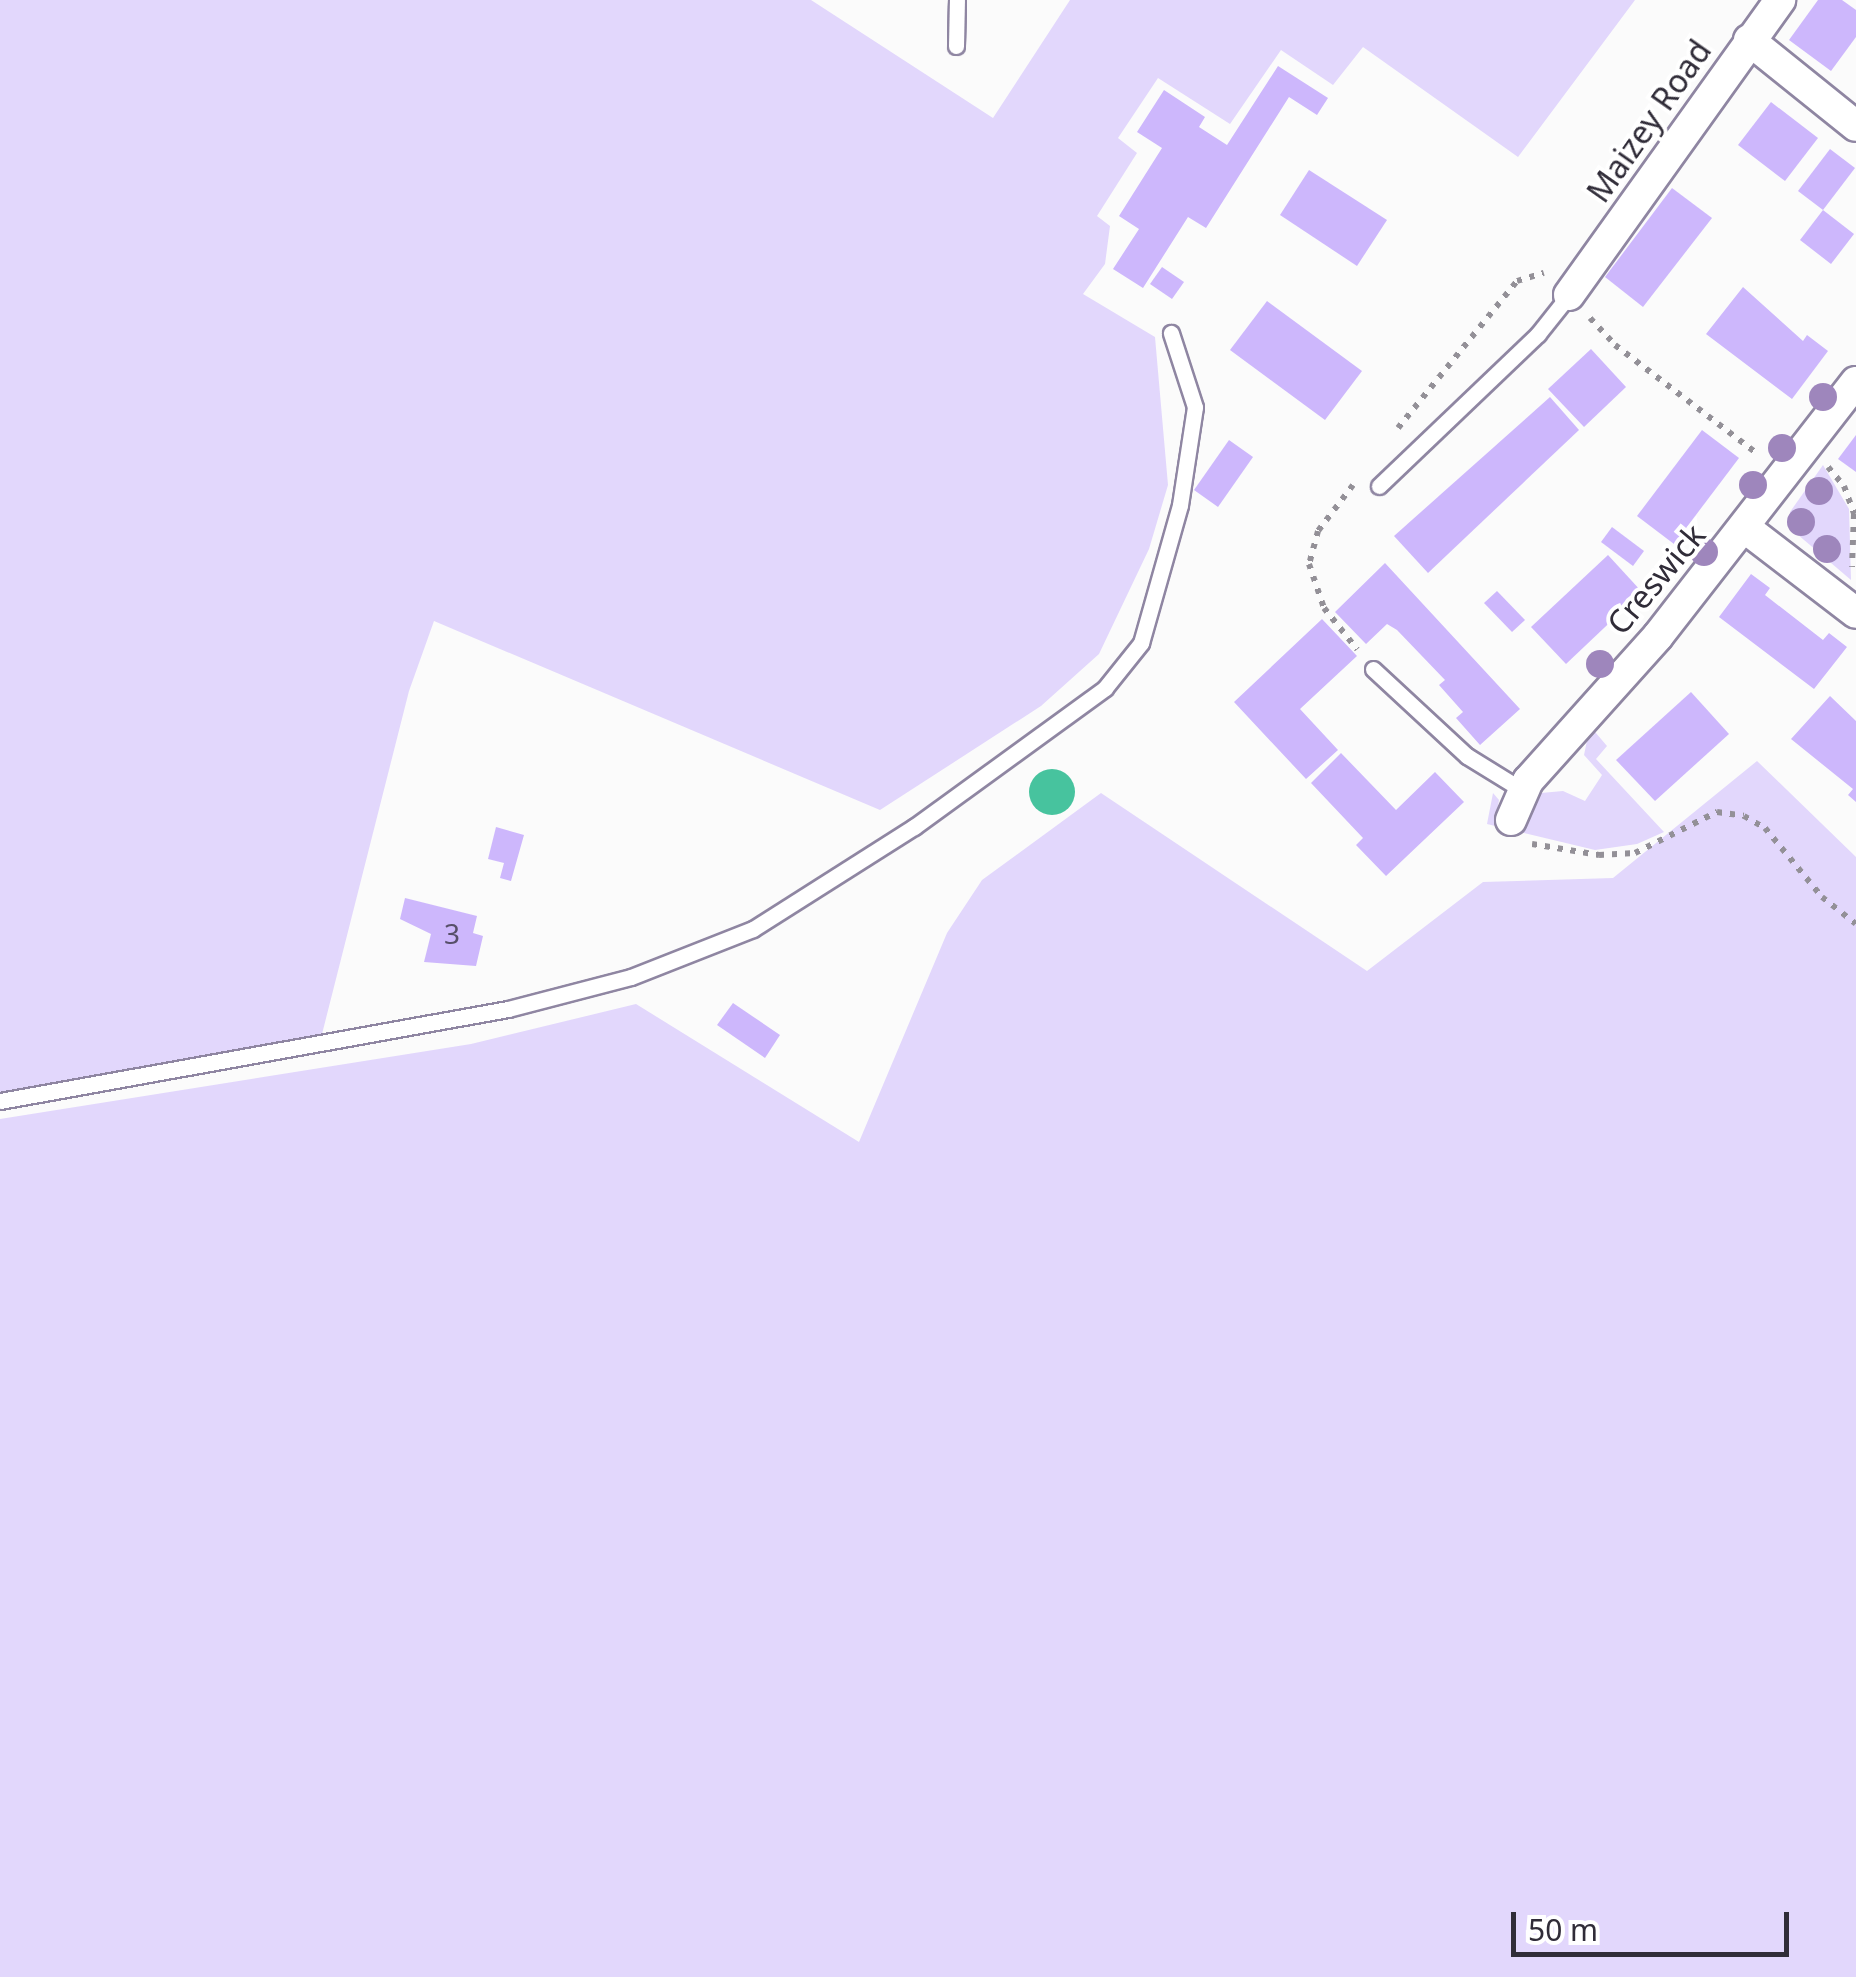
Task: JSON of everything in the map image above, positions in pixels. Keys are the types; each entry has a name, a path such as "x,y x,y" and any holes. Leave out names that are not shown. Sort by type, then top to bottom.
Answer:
{"street":[{"name":"Maizey Road","path":"1567,283 1780,0"},
{"path":"1750,40 1856,126"},
{"name":"Creswick","path":"1512,829 1522,790 1744,527 1856,382"},
{"path":"1744,527 1856,613"}],"lane":[{"path":"956,46 957,0"},
{"name":"Maizey Road","path":"1379,486 1538,334 1567,283"},
{"path":"0,1101 508,1009 631,977 753,929 914,827 1105,688 1141,643 1180,505 1195,407 1171,333"},
{"path":"1374,669 1467,756 1522,790"}],"path":[{"path":"1567,283 1614,345 1801,488 1821,460 1838,476 1854,514 1854,577"},
{"path":"1512,829 1576,853 1624,854 1717,812 1744,816 1765,828 1822,897 1856,924"}],"shaded area":[{"path":"0,0 811,0 993,118 1070,0 1635,0 1518,157 1363,47 1333,85 1281,50 1230,124 1158,78 1118,138 1137,153 1097,216 1110,226 1105,264 1083,294 1155,337 1168,485 1149,549 1099,654 1041,706 880,810 434,621 409,691 320,1042 0,1097"},
{"path":"1823,465 1849,509 1851,580 1790,528 1790,512"},
{"path":"1590,726 1607,746 1596,759 1664,832 1637,844 1595,850 1487,824 1493,793 1499,800 1495,823 1521,832 1541,793 1563,791 1585,801 1602,775 1584,755"},
{"path":"1757,761 1856,857 1856,1977 0,1977 0,1119 471,1044 636,1004 859,1142 947,933 982,880 1101,793 1367,971 1483,882 1613,878"},
{"path":"1052,769 1068,776 1075,792 1068,808 1052,815 1036,808 1029,792 1036,776"}],"building":[{"path":"1818,0 1842,0 1856,10 1856,37 1831,71 1789,40"},
{"path":"1278,66 1328,98 1317,115 1289,97 1206,228 1188,217 1143,288 1113,269 1139,229 1119,216 1162,148 1137,132 1164,90 1205,117 1199,127 1227,145"},
{"path":"1771,102 1818,138 1785,181 1738,145"},
{"path":"1830,149 1855,168 1823,210 1798,191"},
{"path":"1309,170 1387,220 1357,266 1280,215"},
{"path":"1672,188 1712,218 1643,307 1605,277"},
{"path":"1823,210 1854,234 1831,264 1800,240"},
{"path":"1162,267 1184,282 1172,299 1150,284"},
{"path":"1743,287 1803,341 1807,335 1828,351 1792,399 1706,334"},
{"path":"1267,301 1362,371 1325,420 1230,350"},
{"path":"1591,349 1626,387 1584,427 1548,389"},
{"path":"1550,397 1579,430 1428,573 1394,536"},
{"path":"1702,430 1739,458 1674,544 1637,516"},
{"path":"1856,435 1856,472 1838,459"},
{"path":"1229,440 1253,457 1218,507 1194,490"},
{"path":"1612,527 1644,551 1633,566 1601,542"},
{"path":"1608,555 1642,592 1566,664 1531,627"},
{"path":"1385,563 1520,709 1480,745 1456,718 1463,712 1439,685 1445,680 1397,630 1387,624 1366,644 1335,612"},
{"path":"1751,574 1770,588 1765,595 1823,640 1829,633 1847,647 1814,689 1719,617"},
{"path":"1497,591 1525,620 1512,632 1484,603"},
{"path":"1322,619 1357,656 1300,709 1338,750 1306,779 1234,702"},
{"path":"1691,692 1729,734 1655,801 1616,760"},
{"path":"1830,696 1856,721 1856,802 1848,795 1853,789 1791,739"},
{"path":"1341,753 1396,810 1435,772 1464,802 1386,876 1356,845 1363,838 1311,783"},
{"path":"496,827 524,835 511,881 500,878 504,863 488,859"},
{"path":"405,898 477,916 473,933 483,936 476,966 424,962 431,934 400,919"},
{"path":"733,1003 780,1035 765,1058 717,1025"}]}
